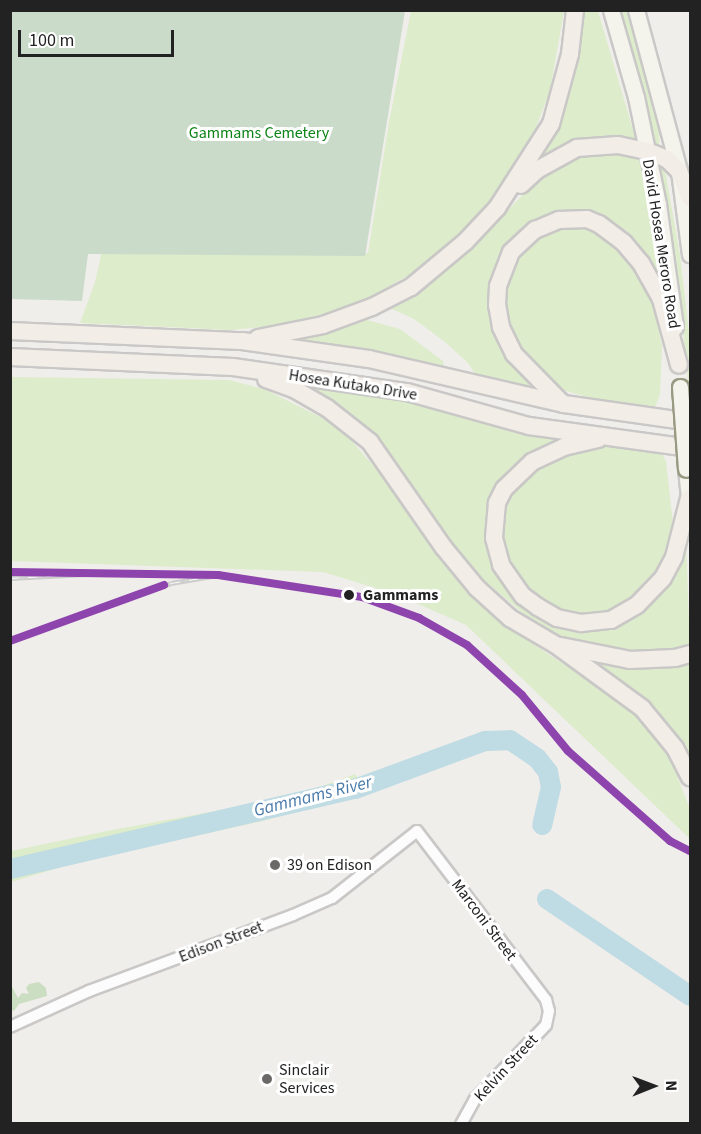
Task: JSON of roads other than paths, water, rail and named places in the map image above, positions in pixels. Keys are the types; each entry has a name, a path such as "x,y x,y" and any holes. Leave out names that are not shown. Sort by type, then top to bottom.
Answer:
{"main road":[{"path":"497,208 551,124 570,54 575,10"},
{"name":"David Hosea Meroro Road","path":"611,10 636,97 658,204 679,365 690,517"},
{"name":"David Hosea Meroro Road","path":"636,10 679,171 690,254"},
{"path":"242,341 305,329 372,307 411,286 435,269 537,170 577,148 618,145 647,151 667,159 679,171 690,198"},
{"path":"564,404 514,354 501,327 497,305 498,286 511,252 535,230 559,220 586,219 599,224 624,243 641,263 661,299 679,365"},
{"name":"Hosea Kutako Drive","path":"10,331 242,341 369,359 564,404 690,422"},
{"name":"Hosea Kutako Drive","path":"10,357 233,367 407,392 529,426 616,436 690,448"},
{"path":"233,367 294,389 342,418 370,442 444,548 477,588 510,618 555,645 642,708 675,748 690,777"},
{"path":"616,436 564,447 550,453 532,462 504,489 494,521 495,549 501,565 524,596 553,617 565,620 597,623 620,616 638,605 663,578 680,538 689,498"},
{"path":"555,645 630,660 675,658 690,654"}],"street":[{"name":"Marconi Street","path":"417,831 546,1000 549,1011"},
{"name":"Edison Street","path":"10,1027 89,991 324,902 351,885 417,831"},
{"name":"Kelvin Street","path":"461,1124 475,1100 546,1025 549,1011"}],"waterway":[{"name":"Gammams River","path":"10,869 355,789 485,741 510,740 537,758 548,772 551,787 542,825"},
{"name":"Gammams River","path":"547,899 690,996"}],"railway":[{"path":"10,578 106,573"},
{"path":"10,641 137,593 171,583 218,575"}],"place":[{"name":"Gammams","path":"349,595"},
{"name":"39 on Edison","path":"275,865"},
{"name":"Sinclair Services","path":"267,1079"}],"park label":[{"name":"Gammams Cemetery","path":"259,133"}]}
